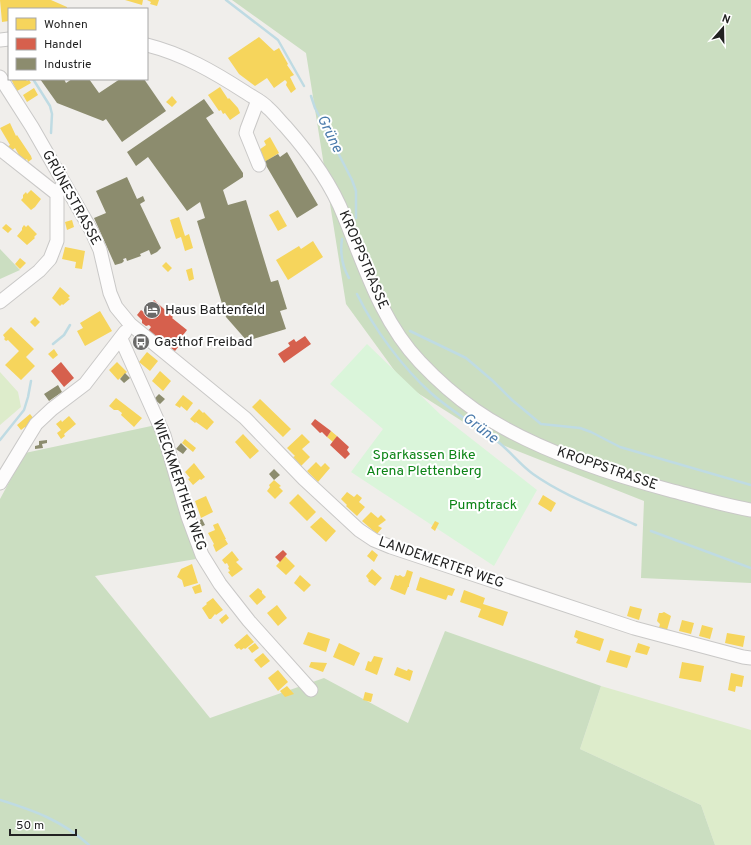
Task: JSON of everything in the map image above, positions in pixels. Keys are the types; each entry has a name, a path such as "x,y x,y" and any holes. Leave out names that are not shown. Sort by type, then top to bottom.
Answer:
{"street":[{"name":"KROPPSTRASSE","path":"148,45 189,59 220,75 267,107 295,138 314,161 344,214 369,281 397,333 419,361 445,387 476,411 538,445 638,482 751,510"},
{"name":"GRÜNESTRASSE","path":"0,77 32,127 60,188 91,230 100,250 107,282 116,307 130,324"},
{"path":"258,100 246,133 259,165"},
{"path":"0,149 60,188 57,241 50,259 39,271 0,302"},
{"path":"0,483 36,424 52,409 85,384 121,339 130,324"},
{"name":"LANDEMERTER WEG","path":"130,324 245,418 304,479 359,530 374,540 634,628 751,658"},
{"name":"WIECKMERTHER WEG","path":"121,339 164,435 188,517 202,555 220,584 249,621 312,690"}],"green space":[{"path":"232,0 751,0 751,583 641,578 644,501 495,442 405,385 346,304 306,53"},
{"path":"0,249 20,270 0,279"},
{"name":"Sparkassen Bike Arena Plettenberg","path":"367,344 441,415 537,490 494,566 351,472 383,429 330,384"},
{"path":"0,372 18,392 21,407 0,425"},
{"path":"156,425 196,559 95,576 210,718 324,678 408,723 445,631 601,686 580,749 701,805 715,845 0,845 0,499 25,453"},
{"path":"601,686 751,730 751,845 715,845 701,805 580,749"}],"building: Wohnen":[{"path":"0,0 51,0 67,7 8,8 8,21 2,22"},
{"path":"125,0 143,0 142,5"},
{"path":"147,0 159,0 157,6 150,4 151,2"},
{"path":"259,37 274,51 279,48 288,64 287,65 294,75 290,77 296,89 291,93 285,80 274,88 267,78 255,86 239,74 228,58"},
{"path":"12,80 29,80 31,83 17,91"},
{"path":"220,87 228,99 229,98 238,108 240,113 230,120 225,113 223,114 221,110 219,111 208,95"},
{"path":"34,88 38,95 27,102 23,95"},
{"path":"172,96 177,102 172,107 166,102"},
{"path":"10,123 16,136 17,135 31,156 32,159 28,162 27,159 23,162 15,148 10,152 7,147 10,145 0,128"},
{"path":"270,137 279,153 263,163 256,152 266,145 264,141"},
{"path":"31,190 41,199 31,210 21,200 26,192 27,194"},
{"path":"278,210 287,226 278,231 269,215"},
{"path":"179,217 185,236 189,234 193,248 185,251 181,237 176,239 170,220"},
{"path":"72,220 74,227 67,230 65,222"},
{"path":"6,224 12,229 8,233 2,228"},
{"path":"24,225 26,227 28,225 37,234 34,237 35,238 27,245 17,236"},
{"path":"313,241 323,257 288,280 276,260 299,246 301,249"},
{"path":"65,247 85,251 82,269 75,268 76,262 62,259"},
{"path":"20,258 26,263 20,269 15,264"},
{"path":"166,262 172,268 168,272 162,266"},
{"path":"192,268 194,279 189,281 186,270"},
{"path":"60,287 70,296 68,298 70,299 60,306 52,298"},
{"path":"100,311 112,331 85,346 77,331 83,328 80,323"},
{"path":"35,317 40,322 35,327 30,322"},
{"path":"11,327 34,349 26,357 35,366 21,380 5,365 19,351 8,340 6,341 4,339 5,338 3,335"},
{"path":"54,349 58,355 53,359 48,354"},
{"path":"147,352 158,361 150,371 139,362"},
{"path":"117,362 127,372 118,380 109,370"},
{"path":"160,371 171,381 163,391 152,381"},
{"path":"183,395 193,403 187,411 181,406 180,408 175,405"},
{"path":"116,398 142,418 134,427 121,415 122,413 109,406"},
{"path":"260,399 291,429 283,437 252,407"},
{"path":"199,409 214,422 207,430 190,419"},
{"path":"30,414 34,419 26,429 25,427 21,430 17,425"},
{"path":"69,416 76,424 64,434 65,436 61,439 57,433 61,430 56,424 61,420 62,422"},
{"path":"331,431 337,436 333,442 327,437"},
{"path":"243,434 259,451 250,459 235,442"},
{"path":"302,434 310,442 302,449 310,457 301,466 293,457 295,456 287,448"},
{"path":"185,439 196,448 193,452 182,443"},
{"path":"316,462 321,467 325,463 330,468 318,482 307,471"},
{"path":"194,463 205,477 193,485 185,472"},
{"path":"274,480 281,486 279,487 283,491 275,499 267,491 270,487 269,485"},
{"path":"347,492 354,497 357,494 362,498 359,502 365,507 357,516 341,499"},
{"path":"298,494 316,512 307,521 289,503"},
{"path":"543,495 556,503 551,512 538,504"},
{"path":"206,496 213,512 201,518 195,501"},
{"path":"371,512 378,518 381,515 386,520 378,526 382,528 377,534 362,521"},
{"path":"321,517 336,531 326,542 310,527"},
{"path":"435,521 439,523 435,531 431,528"},
{"path":"218,523 228,544 216,552 213,545 214,544 208,533 215,530 213,525"},
{"path":"372,550 378,555 374,562 367,556"},
{"path":"232,551 239,560 236,562 243,569 232,577 228,572 230,571 227,563 225,564 222,560"},
{"path":"285,556 295,566 286,575 276,566"},
{"path":"192,564 198,583 184,587 182,580 177,577 181,569"},
{"path":"372,569 382,578 375,586 368,581 369,580 366,576"},
{"path":"407,570 413,572 405,595 390,589 395,575 400,575 403,577 405,576"},
{"path":"300,575 311,585 304,592 294,583"},
{"path":"420,577 455,589 452,596 448,595 446,600 416,590"},
{"path":"200,584 202,592 195,594 192,587"},
{"path":"258,588 266,597 257,605 249,596"},
{"path":"464,590 485,598 483,604 508,612 503,626 478,617 481,609 460,602"},
{"path":"213,598 223,610 209,619 202,608"},
{"path":"277,605 287,618 278,626 267,613"},
{"path":"630,606 642,609 639,620 627,616"},
{"path":"664,612 671,616 667,630 659,628 660,624 657,621 659,613"},
{"path":"226,614 229,618 222,624 219,620"},
{"path":"682,620 694,623 691,634 679,631"},
{"path":"702,625 713,628 710,639 699,636"},
{"path":"576,630 604,639 600,651 576,643 578,639 574,637"},
{"path":"308,632 330,639 326,652 303,644"},
{"path":"727,633 745,636 743,647 725,643"},
{"path":"247,634 254,642 245,649 237,649 234,645"},
{"path":"255,643 259,648 252,653 248,648"},
{"path":"339,643 360,653 354,666 333,657"},
{"path":"638,643 650,647 647,655 635,652"},
{"path":"610,650 631,656 627,668 606,662"},
{"path":"263,653 270,661 261,668 254,660"},
{"path":"374,656 383,658 377,675 365,670 368,661 371,662"},
{"path":"311,662 327,663 323,672 309,667"},
{"path":"682,662 704,666 701,682 679,678"},
{"path":"397,667 407,671 408,669 413,671 410,681 394,675"},
{"path":"278,670 288,682 278,691 268,678"},
{"path":"731,673 744,676 742,687 736,686 735,692 728,690"},
{"path":"287,686 294,694 285,697 280,691"},
{"path":"365,692 373,694 371,702 363,700"}],"building: Handel":[{"path":"154,300 173,317 172,318 187,330 180,339 183,341 175,351 148,331 151,327 142,323 142,320 137,315 141,310 145,313"},
{"path":"305,336 311,344 284,363 278,354 290,346 288,343 294,339 296,342"},
{"path":"61,362 74,378 64,387 51,371"},
{"path":"315,419 331,431 327,437 322,432 320,433 311,424"},
{"path":"337,436 349,447 347,450 350,454 345,459 330,445"},
{"path":"283,550 287,554 280,562 275,557"}],"building: Industrie":[{"path":"41,80 64,80 66,83 70,80 90,80 99,93 118,80 145,80 166,111 122,142 106,119 103,121 57,103"},
{"path":"204,99 214,113 206,118 243,173 243,177 223,190 228,205 246,200 271,282 278,280 287,309 280,311 286,329 247,341 226,317 197,221 205,218 200,202 187,211 148,157 136,166 127,152"},
{"path":"287,152 318,205 297,218 264,162 278,154 280,157"},
{"path":"127,177 137,199 143,196 145,201 140,204 161,248 151,255 149,250 140,254 141,256 127,261 126,258 123,259 124,261 122,263 115,265 94,218 106,213 96,191"},
{"path":"125,373 130,378 124,383 120,379"},
{"path":"58,385 62,392 49,401 44,394"},
{"path":"159,394 165,399 160,404 154,399"},
{"path":"47,440 47,443 42,444 43,448 35,449 35,446 39,445 39,441"},
{"path":"181,443 187,449 183,454 176,449"},
{"path":"274,469 280,475 274,480 269,474"},
{"path":"202,519 205,525 198,528 195,522"}],"waterway":[{"name":"Grüne","path":"226,0 278,40 304,86"},
{"path":"34,80 50,106 52,114 51,133"},
{"name":"Grüne","path":"311,96 315,108 352,180 356,191 356,218"},
{"name":"Grüne","path":"342,239 342,259 349,278"},
{"name":"Grüne","path":"357,294 380,334 399,359 420,383 439,400 497,441 528,470 545,482 570,496 636,525"},
{"path":"53,344 64,335 70,325"},
{"path":"410,331 466,358 541,424 580,428 620,447 751,485"},
{"path":"0,440 24,410 31,381"},
{"name":"Grüne","path":"651,531 751,568"},
{"path":"0,800 47,817 79,836 89,845"}],"place":[{"name":"Haus Battenfeld","path":"152,310"},
{"name":"Gasthof Freibad","path":"141,342"}],"park label":[{"name":"Pumptrack","path":"483,505"}]}
